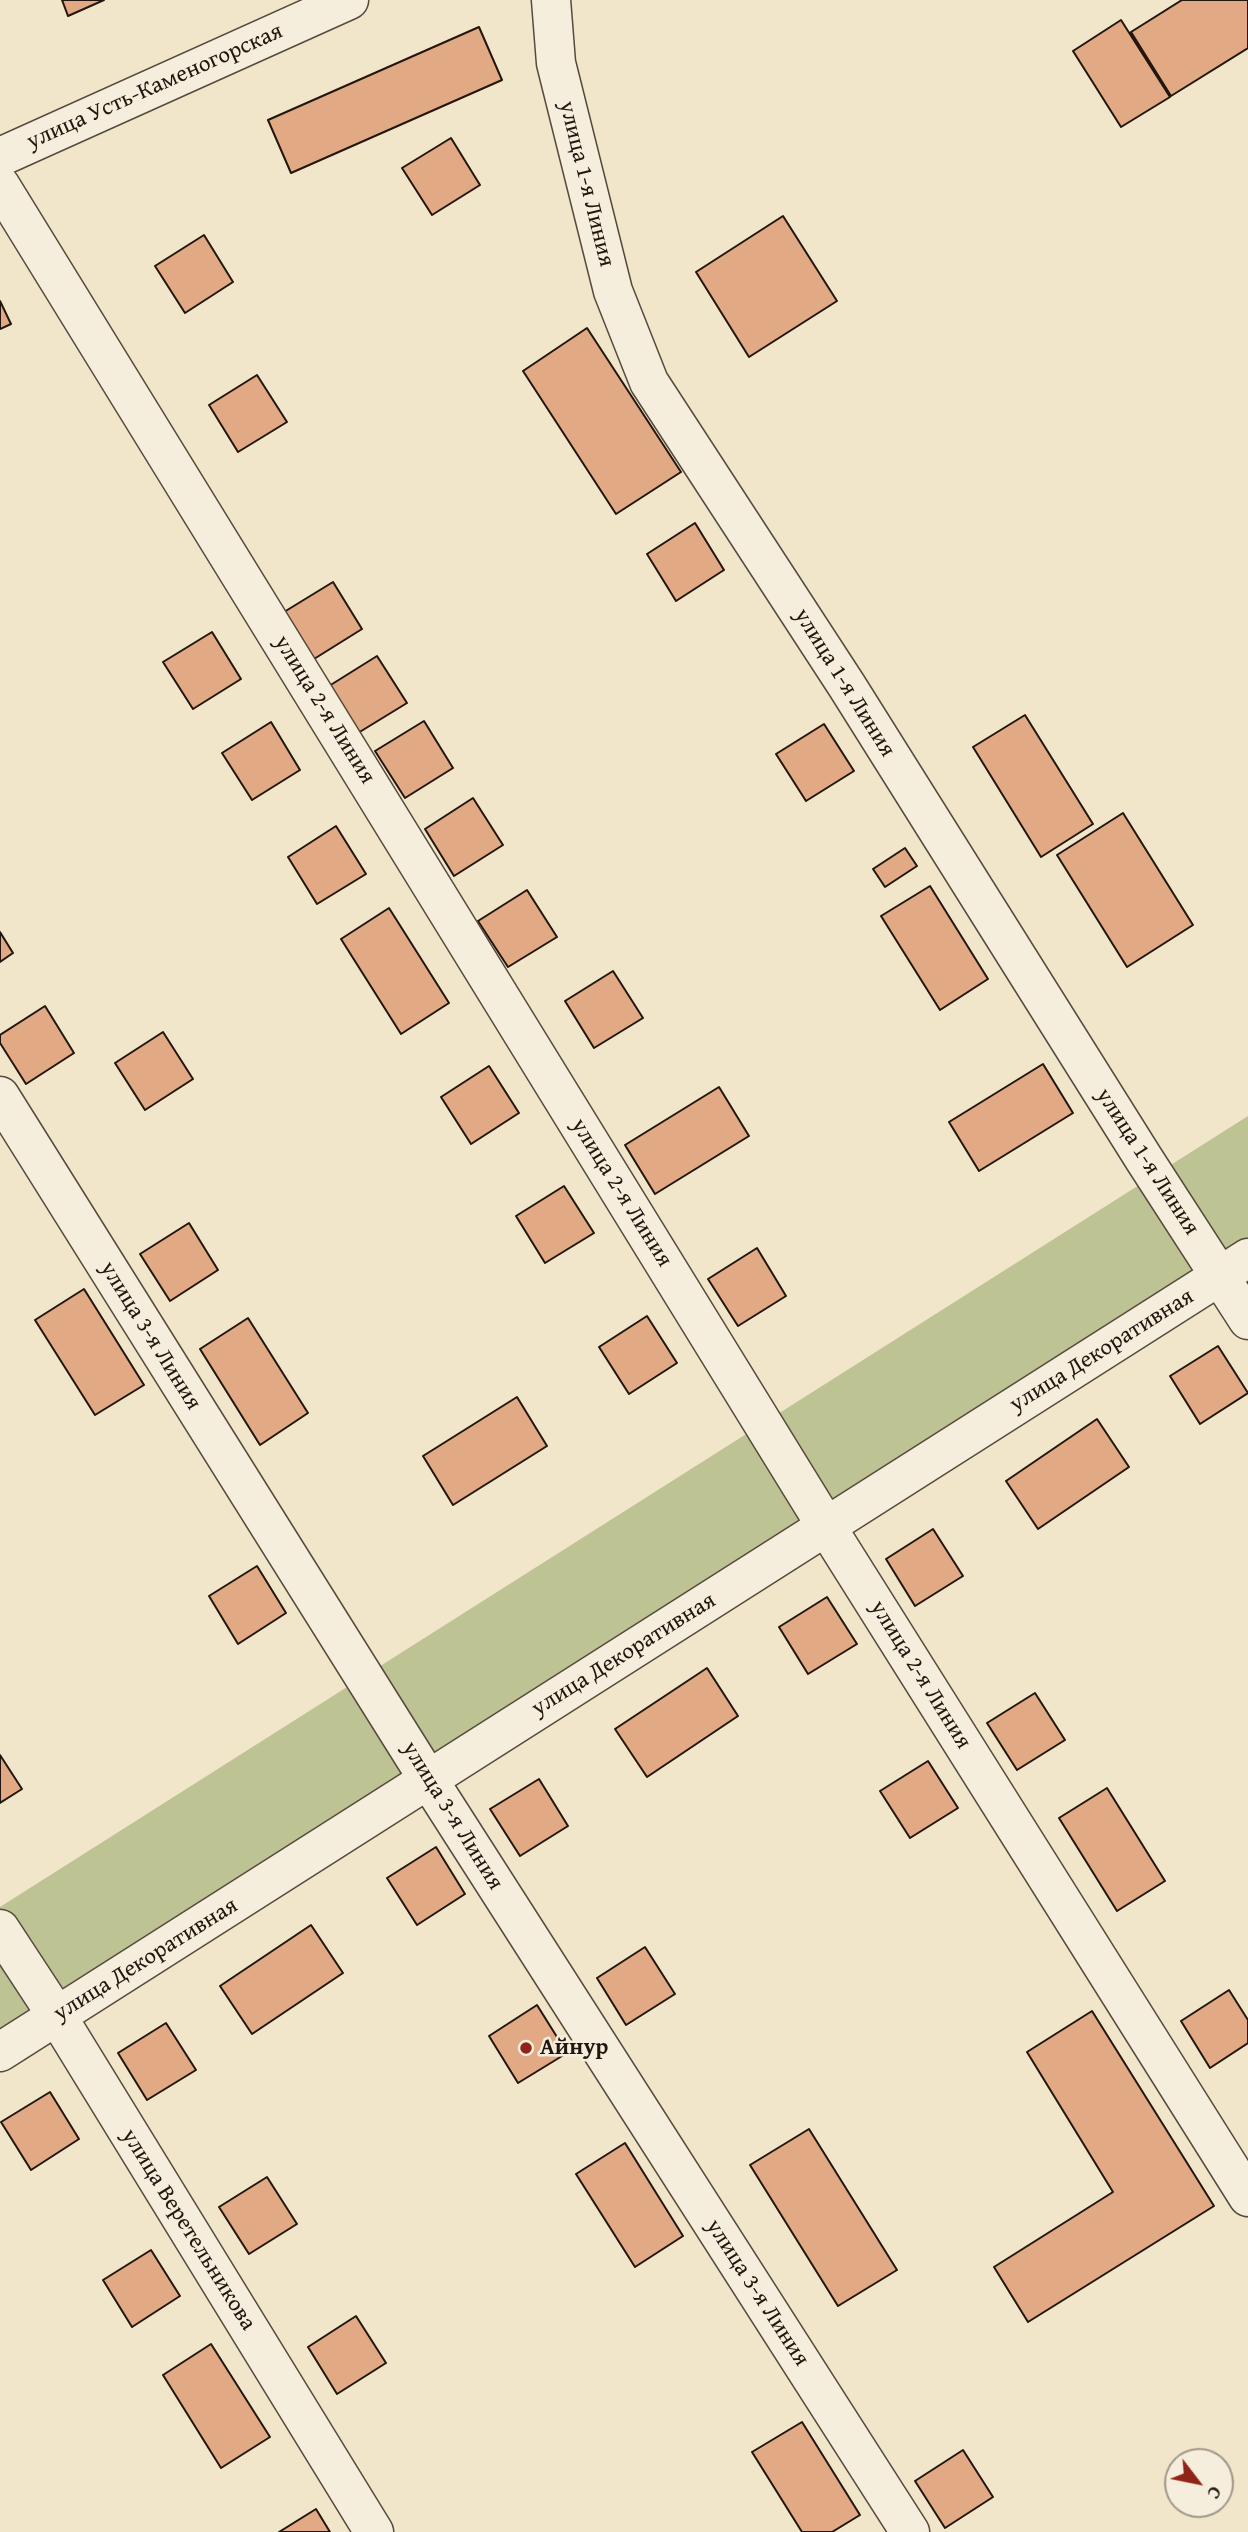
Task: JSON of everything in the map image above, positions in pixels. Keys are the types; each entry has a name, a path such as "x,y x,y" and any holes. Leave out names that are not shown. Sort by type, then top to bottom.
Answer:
{"street":[{"name":"улица Усть-Каменогорская","path":"0,157 349,0"},
{"name":"улица 1-я Линия","path":"551,0 556,63 613,291 649,382 846,686 1144,1160 1234,1267 1248,1321"},
{"name":"улица 2-я Линия","path":"0,185 826,1527 1248,2197"},
{"name":"улица 3-я Линия","path":"0,1096 428,1779 910,2532"},
{"name":"улица Декоративная","path":"0,2052 1234,1267"},
{"name":"улица Веретельникова","path":"0,1929 57,2016 374,2532"}],"green space":[{"path":"1248,1116 1248,1250 0,2038 0,1907"}],"building":[{"path":"62,0 104,0 68,16"},
{"path":"1182,0 1248,0 1248,48 1171,96 1131,32"},
{"path":"1121,20 1170,97 1121,127 1073,51"},
{"path":"479,27 502,80 291,173 268,120"},
{"path":"451,138 480,185 432,215 402,168"},
{"path":"783,216 837,301 749,357 696,272"},
{"path":"204,235 233,282 185,313 155,266"},
{"path":"0,301 11,324 0,329"},
{"path":"587,328 681,472 616,514 523,371"},
{"path":"257,375 287,422 238,452 209,405"},
{"path":"695,523 724,570 676,601 647,554"},
{"path":"333,582 362,629 314,659 284,612"},
{"path":"212,632 241,679 193,709 163,662"},
{"path":"377,656 407,703 358,733 329,686"},
{"path":"1025,715 1093,824 1041,857 973,747"},
{"path":"424,721 453,768 405,798 375,751"},
{"path":"271,722 300,770 252,800 222,753"},
{"path":"824,724 854,771 806,801 776,754"},
{"path":"473,798 503,845 454,876 425,829"},
{"path":"1123,813 1193,925 1127,967 1057,855"},
{"path":"336,826 366,874 317,904 288,857"},
{"path":"905,848 917,866 885,887 873,869"},
{"path":"930,886 988,979 940,1010 881,916"},
{"path":"527,890 557,937 508,967 478,921"},
{"path":"389,908 449,1003 401,1034 341,939"},
{"path":"0,932 13,953 0,962"},
{"path":"613,971 643,1018 594,1048 565,1001"},
{"path":"45,1006 74,1053 26,1084 0,1043 0,1035"},
{"path":"163,1032 193,1079 145,1110 115,1063"},
{"path":"1043,1064 1073,1113 979,1171 949,1122"},
{"path":"489,1066 519,1113 471,1144 441,1097"},
{"path":"719,1087 749,1136 655,1194 625,1145"},
{"path":"564,1186 594,1233 545,1263 516,1216"},
{"path":"189,1223 218,1270 170,1301 140,1254"},
{"path":"757,1248 786,1296 738,1326 708,1279"},
{"path":"84,1289 144,1385 95,1415 35,1320"},
{"path":"647,1316 677,1363 629,1394 599,1347"},
{"path":"248,1318 308,1413 260,1445 200,1349"},
{"path":"1218,1346 1248,1393 1200,1424 1170,1376"},
{"path":"517,1397 547,1446 453,1505 423,1456"},
{"path":"1097,1419 1129,1467 1038,1529 1006,1481"},
{"path":"933,1529 963,1576 915,1606 886,1559"},
{"path":"257,1566 286,1613 238,1644 209,1596"},
{"path":"827,1597 857,1644 808,1674 779,1627"},
{"path":"707,1668 738,1716 647,1777 615,1729"},
{"path":"1035,1693 1065,1740 1017,1770 987,1723"},
{"path":"0,1755 22,1789 0,1803"},
{"path":"928,1761 958,1808 910,1838 880,1791"},
{"path":"539,1779 568,1826 520,1856 490,1809"},
{"path":"1107,1788 1165,1881 1117,1911 1059,1818"},
{"path":"436,1847 465,1894 417,1925 387,1878"},
{"path":"311,1925 343,1973 252,2034 220,1986"},
{"path":"645,1947 675,1994 626,2025 597,1978"},
{"path":"1229,1990 1248,2020 1248,2043 1210,2068 1181,2021"},
{"path":"537,2005 567,2053 518,2083 489,2036"},
{"path":"1092,2011 1214,2206 1028,2322 994,2267 1113,2192 1027,2052"},
{"path":"166,2023 196,2070 147,2100 118,2053"},
{"path":"50,2092 79,2139 31,2170 1,2122"},
{"path":"809,2129 897,2270 838,2306 750,2165"},
{"path":"625,2143 683,2236 635,2267 576,2174"},
{"path":"267,2177 297,2224 249,2254 219,2207"},
{"path":"151,2250 180,2296 132,2327 103,2280"},
{"path":"356,2316 386,2363 337,2394 308,2347"},
{"path":"211,2344 270,2437 221,2468 163,2375"},
{"path":"802,2422 860,2515 832,2532 802,2532 752,2452"},
{"path":"963,2450 993,2497 945,2528 915,2481"},
{"path":"316,2509 330,2532 279,2532"}],"place":[{"name":"Айнур","path":"526,2048"}]}
